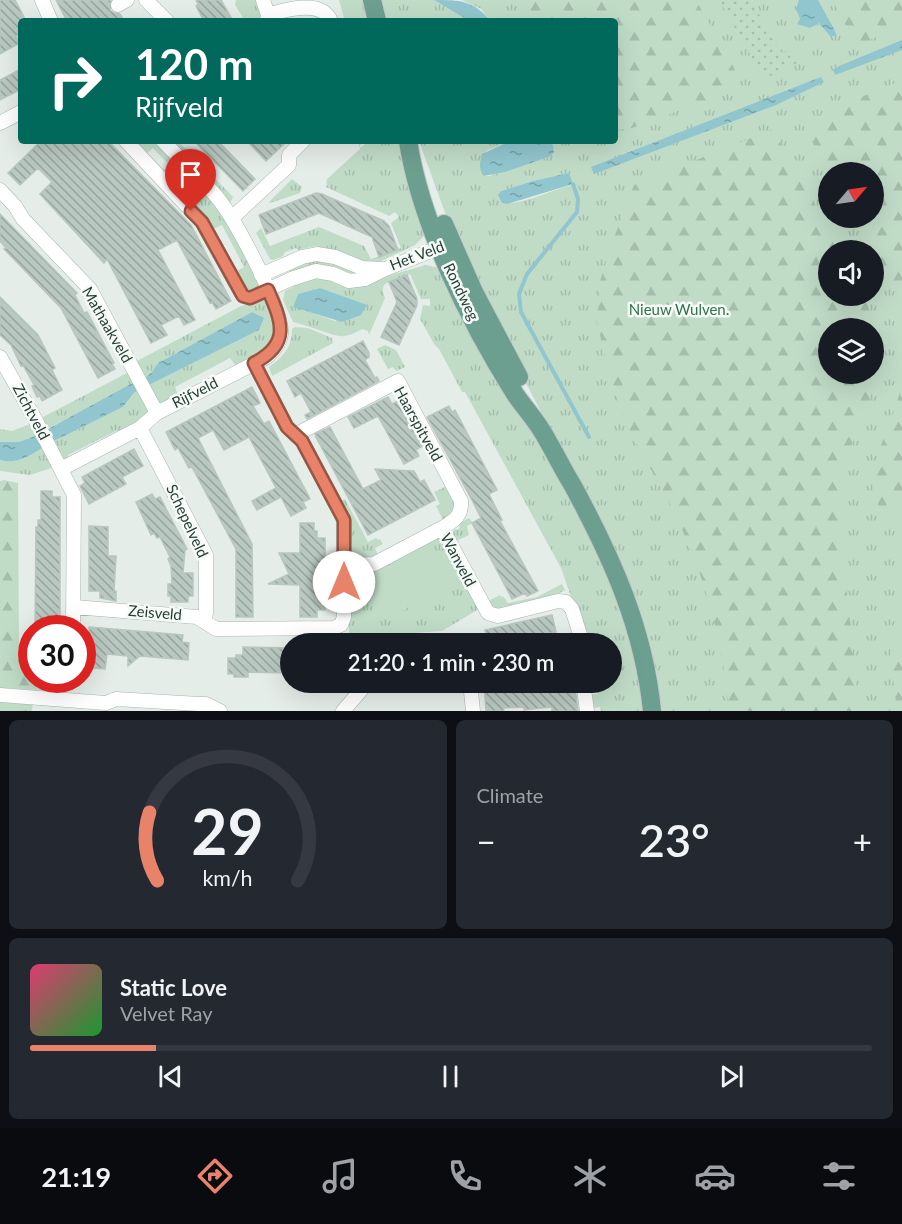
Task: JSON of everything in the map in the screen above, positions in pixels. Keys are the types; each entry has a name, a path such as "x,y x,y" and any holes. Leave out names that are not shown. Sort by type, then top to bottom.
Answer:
{"main road":[{"path":"372,0 376,18"},
{"name":"Rondweg","path":"408,144 411,161 446,245 474,292 526,390 542,431 595,526 624,590 643,655 652,711"},
{"name":"Rondweg","path":"415,144 446,245"}],"street":[{"path":"42,0 50,18"},
{"path":"146,0 164,18"},
{"path":"263,0 267,18 310,1 318,3 330,18"},
{"path":"0,123 18,114"},
{"name":"Het Veld","path":"129,144 202,222 243,296 250,298 291,279 316,271 333,274 349,281 365,279 446,245"},
{"name":"Rijfveld","path":"61,469 140,428 157,413 274,351 281,336 280,320 268,290 232,218 220,200 166,144"},
{"path":"232,218 289,165 289,155 300,144"},
{"name":"Mathaakveld","path":"0,190 15,206 22,219 90,289 157,413"},
{"name":"Het Veld","path":"261,275 302,257 317,254 335,257 362,268 383,270"},
{"name":"Zichtveld","path":"0,357 61,469"},
{"name":"Zeisveld","path":"74,607 197,616 216,629 338,627 341,625 344,616 344,520 302,441 287,427 254,363"},
{"name":"Haarspitveld","path":"295,435 398,381 460,501 458,517 442,528"},
{"name":"Schepelveld","path":"140,428 206,555 205,621"},
{"path":"61,469 75,499 74,615"},
{"name":"Wanveld","path":"344,565 374,564 442,528 485,610 490,615 558,601 566,602 572,609 580,633"},
{"path":"343,711 359,693"},
{"path":"471,693 473,711"},
{"path":"585,693 587,711"},
{"path":"0,695 106,707 116,699 206,704 218,711"}],"green space":[{"path":"236,0 258,0 262,17 243,18 235,5"},
{"path":"339,0 365,0 369,18 344,18"},
{"path":"379,0 434,0 464,18 383,18"},
{"name":"Nieuw Wulven.","path":"462,0 902,0 902,711 662,711 656,670 636,602 565,458 479,293 456,243 420,144 503,144 486,151 484,176 489,176 551,156 554,152 553,144 618,144 618,18 488,18 481,9","holes":["567,174 571,185 527,200 502,203 501,191 533,181"]},
{"path":"518,0 696,0 734,68 739,89 707,101 686,102 673,113 629,129 618,129 618,18 527,18"},
{"path":"719,0 751,0 780,52 794,51 797,63 768,77 762,75"},
{"path":"832,0 902,0 902,25 857,46"},
{"path":"902,80 902,302 884,269 884,240 868,240 861,228 884,228 884,162 825,162 802,122"},
{"path":"773,129 818,212 818,228 827,228 834,240 818,240 818,306 868,306 872,318 818,318 818,384 874,384 865,419 844,459 842,485 842,545 859,711 729,711 723,662 713,616 695,558 672,508 625,422 609,374 597,322 600,281 634,185"},
{"path":"135,144 157,144 212,200 259,282 259,288 247,292 235,272 244,267 222,225 211,230 189,202 197,194 153,148 146,154"},
{"path":"173,144 181,144 233,197 230,203"},
{"path":"359,144 360,148 365,144 404,144 426,234 415,245 377,263 350,260 316,246 298,250 296,248 285,252 283,256 270,259 256,233 261,228 270,246 319,227 364,246 371,259 401,248 391,223 399,217 395,212 389,216 326,187 327,179 360,149"},
{"path":"292,179 302,187 300,193 270,203 269,202"},
{"path":"321,258 363,274 291,275 287,267"},
{"path":"426,265 439,268 592,536 625,615 645,711 601,711 600,707 593,708 591,695 622,693 622,633 584,633 561,568 465,392 462,392 420,319 423,305 430,306 430,299 421,299 410,274 385,284 383,291 385,298 369,335 368,331 362,329 340,336 293,322 283,300 285,291 295,286 294,281 308,276 370,281","holes":["320,288 366,306 335,321 293,306 298,294"]},
{"path":"265,298 270,313 274,333 267,347 236,366 230,358 175,387 178,395 161,405 158,404 149,385 259,330 259,317 252,312 158,363 145,378 137,361 241,306"},
{"path":"295,327 308,328 332,338 333,343 272,376 269,367 286,351 292,329"},
{"path":"385,345 396,350 405,367 396,371 393,367 388,369 377,349"},
{"path":"127,373 135,384 47,429 43,417"},
{"path":"902,383 902,510 881,513 873,477"},
{"path":"138,390 149,408 149,412 142,420 68,455 70,460 63,459 54,441 123,407"},
{"path":"30,424 38,435 19,442 0,442 0,429 12,431"},
{"path":"44,447 53,466 51,468 30,475 0,471 0,460 18,460"},
{"path":"0,481 18,483 18,689 0,688"},
{"path":"445,487 455,505 455,511 443,520 436,506 440,504 434,492"},
{"path":"345,499 368,542 376,538 380,539 383,544 375,548 378,555 371,560 351,556 340,501"},
{"path":"469,518 473,523 467,526 469,535 456,541 453,535 454,529 458,530 460,527 458,524"},
{"path":"435,538 441,539 479,609 442,631 349,633 349,576 352,571"},
{"path":"436,550 454,582 387,619 369,586"},
{"path":"562,584 565,590 558,594 558,598 500,611 493,609 488,601 500,595 508,603 537,597"},
{"path":"902,649 902,711 897,711 890,651"},
{"path":"0,699 33,701 32,711 0,711"}],"water":[{"path":"434,0 452,0 472,5 488,18 464,18"},
{"path":"799,0 818,0 834,29 835,36 830,36 819,23 810,28 797,24 800,19 796,9"},
{"path":"902,40 902,50 835,75 833,70 839,66"},
{"path":"821,77 824,82 776,105 594,174 591,167"},
{"path":"504,144 553,144 554,152 551,156 505,172 484,176 480,168 482,154"},
{"path":"569,173 573,184 507,204 502,203 498,195 501,191 533,181"},
{"path":"320,288 367,305 361,315 342,322 293,307 298,294"},
{"path":"252,312 264,318 259,330 149,385 145,378 158,363"},
{"path":"131,384 135,384 138,390 123,407 54,441 48,429"},
{"path":"38,435 44,447 18,460 0,460 0,442 19,442"}],"building":[{"path":"0,0 15,0 24,18 18,18 18,35 16,36 18,44 0,54"},
{"path":"56,0 111,0 110,10 120,14 122,18 65,18"},
{"path":"196,0 221,0 231,18 202,18 196,6 198,4"},
{"path":"18,71 18,91 0,100 0,80"},
{"path":"38,144 111,144 191,225 231,301 216,309 212,302 210,303 177,240 158,250 195,320 184,325 179,316 161,325 167,335 151,343 107,259 104,263 40,194 52,182 38,168 20,185 8,173"},
{"path":"197,144 221,144 255,179 243,191"},
{"path":"250,144 284,144 266,161"},
{"path":"316,193 384,221 389,226 398,250 379,257 372,237 319,213 266,234 259,215"},
{"path":"0,214 77,293 75,295 84,313 87,312 115,369 98,378 61,308 4,249 6,248 0,241"},
{"path":"407,275 417,299 417,305 399,345 381,337 397,302 389,282"},
{"path":"0,297 38,335 55,368 52,370 62,390 42,401 40,396 37,397 32,386 34,385 11,345 0,335"},
{"path":"363,341 369,353 369,357 365,360 379,381 307,419 305,415 311,412 301,393 295,397 287,381"},
{"path":"252,387 260,403 253,406 264,424 269,421 310,499 303,502 306,508 291,516 281,497 257,510 252,501 276,488 249,437 224,450 213,430 198,438 252,544 253,617 236,617 236,549 192,467 189,468 178,448 175,450 166,432"},
{"path":"388,397 392,404 398,401 422,446 416,450 419,456 404,464 378,416 354,428 348,417"},
{"path":"449,406 452,412 455,410 497,490 489,494 502,520 500,521 538,591 527,596 525,593 512,599 472,523 481,518 427,417"},
{"path":"330,427 363,489 381,480 375,469 414,471 420,482 424,480 435,500 368,535 316,437 315,434"},
{"path":"134,449 143,466 122,477 126,484 89,504 80,486 85,483 82,477"},
{"path":"41,491 52,491 52,497 60,497 60,615 35,615 36,527 38,527 38,520 41,520"},
{"path":"152,494 155,499 160,497 187,549 185,550 183,573 193,573 193,596 188,596 188,602 171,602 171,596 168,596 168,584 172,584 171,566 168,559 170,557 160,537 157,538 154,533 151,535 136,502"},
{"path":"300,523 314,523 317,538 325,538 325,610 317,610 317,617 300,617 300,585 268,584 289,574 279,553 300,553"},
{"path":"89,526 108,527 108,556 116,556 114,591 116,591 116,601 100,598 100,591 89,591"},
{"path":"552,615 556,632 486,633 485,630"},
{"path":"96,628 183,635 182,642 189,643 188,660 140,656 128,666 128,656 107,654 105,669 96,668"},
{"path":"243,647 280,648 280,673 248,672 248,677 234,677 234,674 228,674 228,658 243,655"},
{"path":"485,693 576,693 578,711 552,711 552,707 524,710 524,707 503,708 504,711 486,711"}],"waterway":[{"path":"573,184 578,199 577,212 527,274 519,294 521,312 589,437"}],"route":[{"path":"191,211 202,222 243,296 250,298 268,290 274,303 280,320 281,336 274,351 254,363 287,427 302,441 344,520 344,582"}]}
